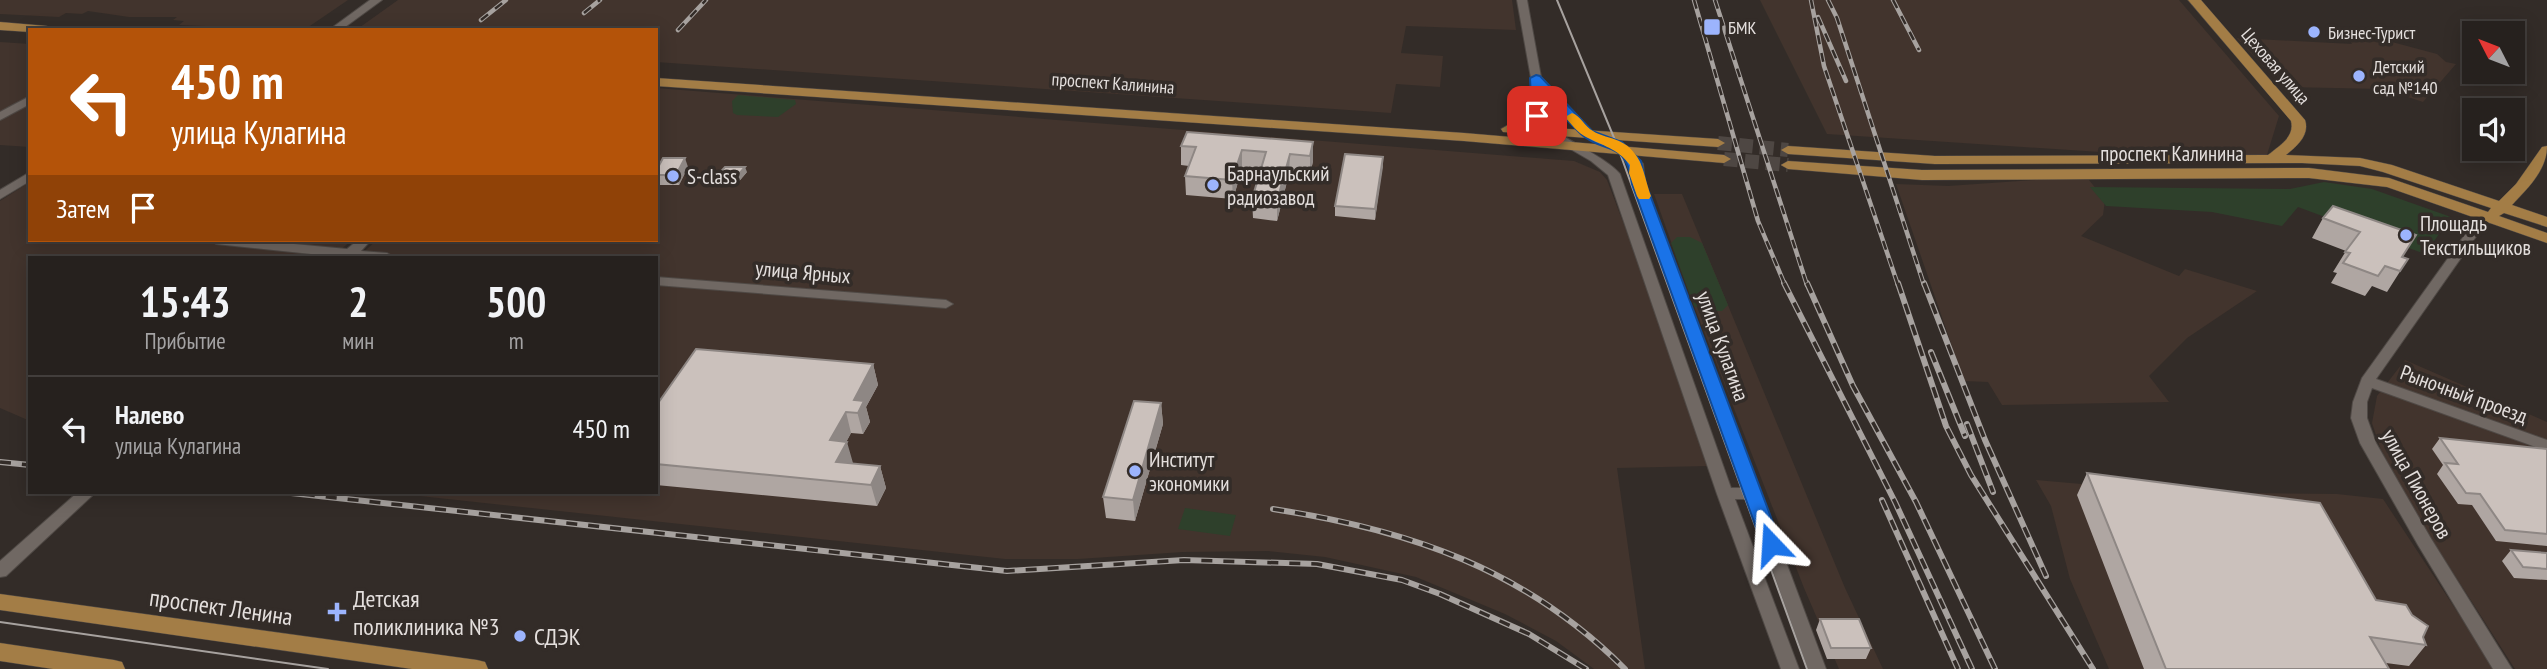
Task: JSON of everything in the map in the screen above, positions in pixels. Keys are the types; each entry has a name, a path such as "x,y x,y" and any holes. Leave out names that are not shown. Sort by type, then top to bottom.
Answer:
{"main road":[{"name":"Цеховая улица","path":"2194,0 2298,120 2306,137 2306,166"},
{"path":"0,26 28,28"},
{"path":"0,34 28,36"},
{"name":"проспект Калинина","path":"658,72 1561,135"},
{"name":"проспект Калинина","path":"658,82 1718,143"},
{"name":"Цеховая улица","path":"2272,159 2295,140 2300,126"},
{"path":"1561,135 1618,149 1724,159"},
{"path":"2489,218 2503,207 2547,150"},
{"name":"проспект Калинина","path":"2547,222 2387,168 2360,162 2306,166 2283,173 1922,176 1788,158 2272,159 2306,166 2389,183 2547,238"},
{"path":"2272,159 2283,173"},
{"name":"проспект Ленина","path":"0,602 477,669"},
{"path":"0,652 99,668"}],"street":[{"path":"337,28 377,0"},
{"path":"1522,0 1536,78 1537,116 1614,174 1725,494 1789,668 1817,668"},
{"path":"1536,78 1561,135"},
{"path":"0,117 28,100"},
{"path":"1588,134 1618,149"},
{"name":"улица Кулагина","path":"1618,149 1637,164 1639,184 1817,668"},
{"path":"0,179 26,178"},
{"path":"0,195 26,178"},
{"name":"улица Пионеров","path":"2489,218 2478,225 2367,381 2360,402 2359,418 2368,443 2424,541 2503,669"},
{"path":"232,242 348,256 363,242"},
{"name":"улица Ярных","path":"658,281 946,304"},
{"name":"Рыночный проезд","path":"2367,381 2547,446"},
{"path":"1725,494 1752,493"},
{"path":"0,571 86,494"},
{"path":"1771,621 1799,620"}],"shaded area":[{"path":"0,0 348,0 307,28 179,25 184,21 173,20 177,17 129,17 88,11 82,14 66,13 59,17 0,14"},
{"path":"398,0 1512,0 1516,30 1406,26 1401,53 1443,56 1440,87 1396,84 1391,113 658,62 658,28 359,28"},
{"path":"1760,0 2179,0 2279,116 2266,158 2176,157 1827,134"},
{"name":"Детский сад №140","path":"2237,38 2352,44 2350,41 2392,42 2437,54 2446,62 2456,64 2423,102 2383,89 2282,87"},
{"path":"0,42 28,44 28,147 0,145"},
{"path":"658,88 1574,161 1600,172 1607,180 1655,306 1708,466 1617,468 1645,669 1594,669 1556,641 1505,614 1416,577 1325,557 1268,551 1183,552 1078,559 1005,559 402,494 658,494 658,256 359,256 375,242 658,242"},
{"path":"2049,179 2089,180 2105,200 2103,215 2081,236 2179,276 2185,269 2257,291 2187,338 2149,376 2169,402 2002,405 1988,382 1964,381 1896,184 1948,186"},
{"path":"28,183 28,242 350,242 333,256 28,256 28,420 0,408 0,201"},
{"path":"1654,194 1682,194 1845,588 1883,669 1839,669 1804,588 1694,306"},
{"path":"2405,360 2547,422 2547,669 2515,669 2420,521 2381,450 2372,423 2377,396"},
{"path":"2036,480 2173,492 2337,494 2383,499 2495,669 2109,669 2070,579 2051,506"}],"green space":[{"path":"738,95 795,100 796,104 778,117 737,115 733,113 732,101"},
{"path":"2324,182 2372,189 2451,217 2425,254 2298,207 2282,226 2212,212 2106,206 2090,187 2290,189"},
{"path":"1677,237 1690,237 1702,243 1728,305 1722,311 1706,311 1694,306 1671,243"},
{"path":"1185,508 1236,515 1230,536 1178,529"}],"building":[{"path":"1187,132 1313,142 1310,156 1290,154 1277,201 1252,199 1266,152 1242,150 1232,180 1185,176 1196,147 1181,146"},
{"path":"1345,154 1383,157 1375,209 1335,206"},
{"path":"663,158 685,158 676,175 658,175 658,167"},
{"path":"725,167 745,167 733,181 714,179"},
{"path":"2333,206 2416,235 2402,257 2408,259 2400,271 2385,266 2378,276 2343,263 2350,253 2345,252 2360,232 2323,218"},
{"path":"696,349 873,364 854,400 864,401 858,413 846,412 830,440 847,442 836,462 880,466 871,485 658,464 658,403"},
{"path":"1134,401 1161,403 1133,500 1103,497"},
{"path":"2440,438 2547,449 2547,534 2505,530 2480,494 2466,493 2445,463 2458,464"},
{"path":"2087,473 2320,503 2376,600 2406,605 2412,615 2428,626 2423,637 2426,645 2370,637 2389,669 2166,669"},
{"path":"2511,550 2547,553 2547,569 2523,567"},
{"path":"1820,619 1859,619 1871,648 1831,648"}],"tunnel":[{"path":"1718,143 1788,150"},
{"path":"1724,159 1788,165"}],"tram line":[{"path":"1557,0 1617,145 1807,669"},
{"path":"0,622 328,669"}],"railway":[{"path":"481,20 506,0"},
{"path":"584,13 600,0"},
{"path":"678,30 706,0"},
{"path":"1694,0 1758,221 1785,285"},
{"path":"1715,0 1807,285"},
{"path":"1811,0 1824,66 1898,285"},
{"path":"1828,0 1837,18 1924,285"},
{"path":"1893,0 1919,50"},
{"path":"1818,17 1846,81"},
{"path":"1807,283 1853,386 1916,502 1995,669"},
{"path":"1898,283 1946,426 1971,475 2093,669"},
{"path":"1924,283 1985,440 2046,576"},
{"path":"1785,285 1895,502 1972,669"},
{"path":"1931,352 1965,436"},
{"path":"1967,424 1993,492"},
{"path":"0,462 28,465"},
{"path":"300,494 1007,571 1184,560 1317,564 1402,580 1440,594 1529,634 1586,669"},
{"path":"1882,500 1958,669"},
{"path":"1273,509 1372,529 1463,559 1506,580 1547,605 1587,634 1625,669"}],"slow traffic":[{"path":"1572,117 1588,134 1624,149 1637,164 1636,173 1644,196"}],"place":[{"name":"БМК","path":"1712,27"},
{"name":"Бизнес-Турист","path":"2314,32"},
{"name":"Детский сад №140","path":"2359,76"},
{"name":"S-class","path":"673,176"},
{"name":"Барнаульский радиозавод","path":"1213,185"},
{"name":"Площадь Текстильщиков","path":"2406,235"},
{"name":"Институт экономики","path":"1135,471"},
{"name":"Детская поликлиника №3","path":"337,612"},
{"name":"СДЭК","path":"520,636"}],"route":[{"path":"1537,116 1536,78 1588,134 1624,149 1637,164 1639,184 1771,544"}]}
